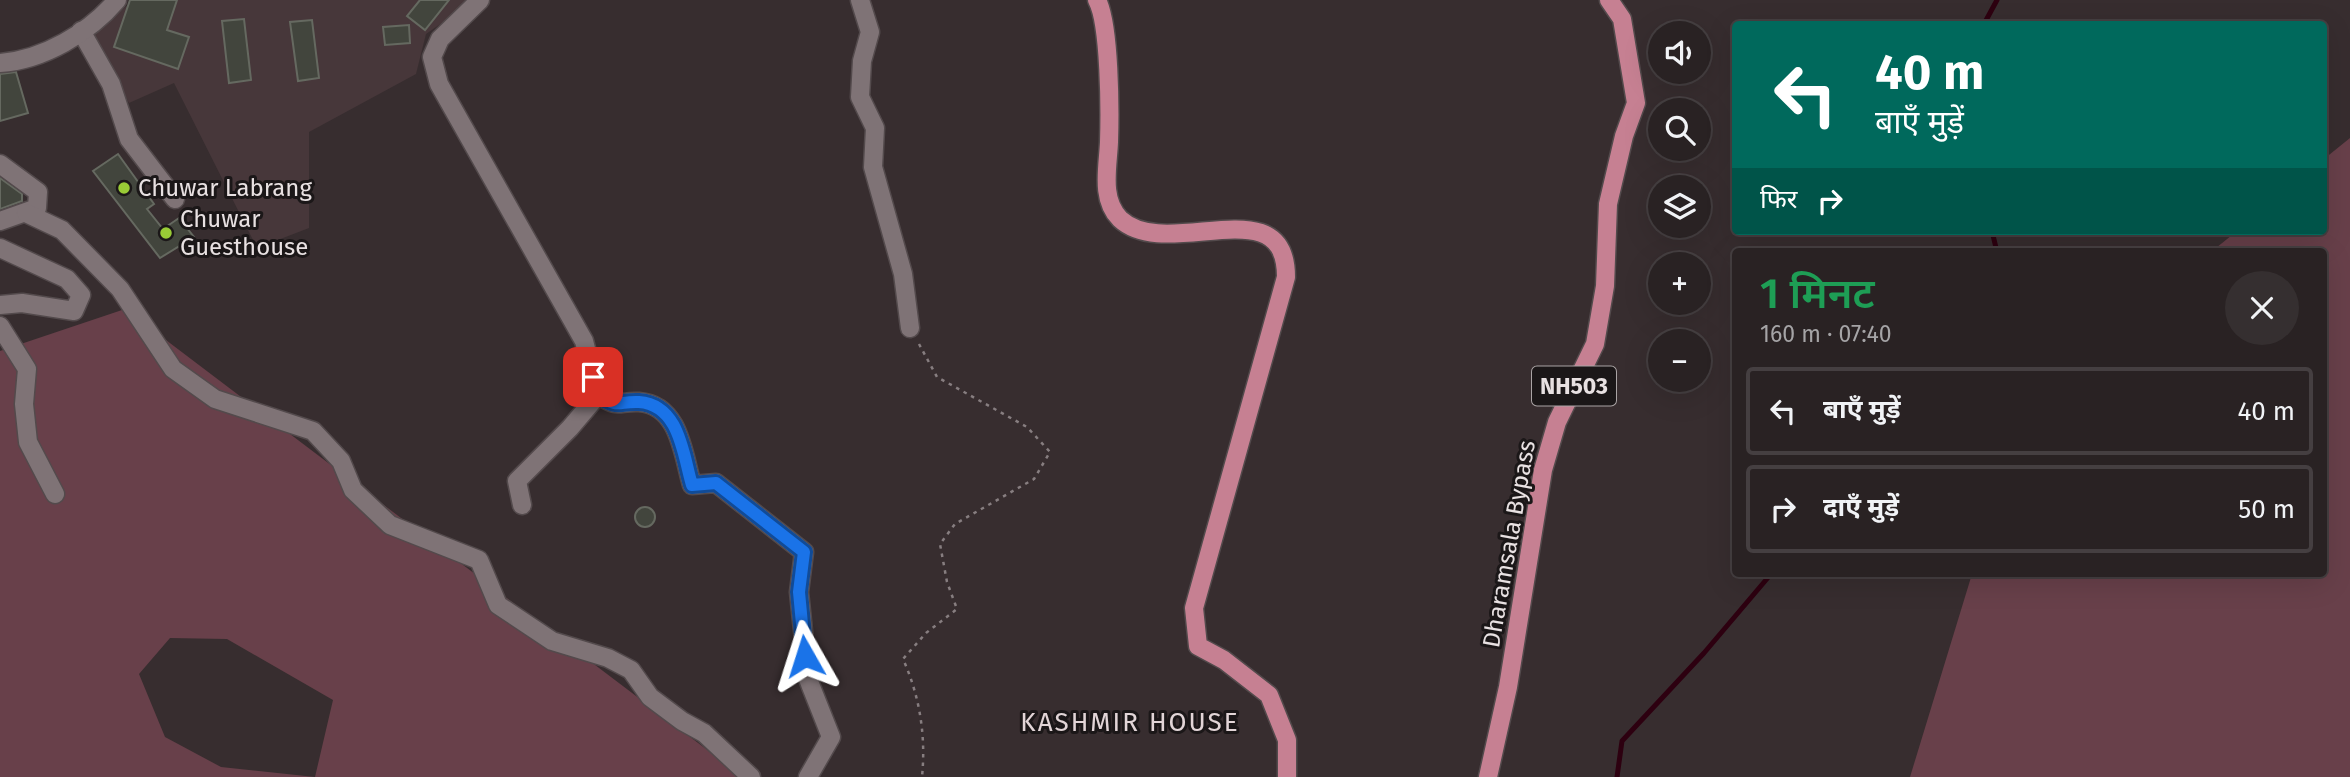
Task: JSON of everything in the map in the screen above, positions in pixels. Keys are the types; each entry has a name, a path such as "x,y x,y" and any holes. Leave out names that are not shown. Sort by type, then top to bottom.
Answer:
{"main road":[{"path":"1097,0 1102,9 1107,63 1109,141 1106,180 1109,201 1118,217 1133,229 1157,233 1192,234 1241,228 1263,232 1279,243 1286,260 1286,278 1194,608 1198,646 1224,660 1269,695 1287,740 1287,777"},
{"name":"Dharamsala Bypass","path":"1488,777 1508,687 1543,470 1557,422 1595,344 1605,286 1608,204 1624,136 1636,103 1622,19 1609,0"}],"street":[{"path":"0,63 20,61 50,49 81,32 105,14 117,0"},
{"path":"480,0 440,39 432,57 439,84 584,341 598,395 614,405 640,402 658,409 677,428 692,485 716,483 804,552 799,592 808,679 831,737 808,777"},
{"path":"860,0 870,32 862,61 860,97 875,128 873,167 903,274 910,328"},
{"path":"81,32 111,84 129,139 174,199"},
{"path":"0,164 38,192 37,208 0,221"},
{"path":"26,213 62,230 120,289 173,369 215,399 313,431 341,461 353,490 390,525 479,560 498,605 552,640 608,658 631,670 650,697 682,721 704,733 751,777"},
{"path":"0,248 67,279 81,295 74,311 22,303 0,305"},
{"path":"0,326 27,369 23,404 28,442 55,494"},
{"path":"522,505 517,481 570,428 598,395"}],"path":[{"path":"910,328 937,377 1027,428 1050,452 1034,479 955,524 940,544 947,582 957,608 926,633 903,659 918,704 925,749 922,777"}],"shaded area":[{"path":"134,0 475,0 426,34 416,74 309,132 309,228 257,248 174,83 129,103 91,35"},
{"path":"2350,138 2350,777 1910,777 1971,577 2327,577 2327,248 2216,248 2232,235 2327,235 2327,157"},
{"path":"125,309 743,777 315,777 0,777 0,351","holes":["170,638 227,639 333,700 315,777 221,767 165,737 139,674"]}],"building":[{"path":"130,0 177,0 167,30 189,37 178,69 114,47"},
{"path":"420,0 449,0 425,30 407,16"},
{"path":"244,19 251,80 229,83 222,21"},
{"path":"312,20 319,78 298,81 290,22"},
{"path":"409,25 410,43 385,45 383,27"},
{"path":"16,72 28,113 0,121 0,74"},
{"path":"118,154 154,204 147,209 163,229 179,218 194,237 160,258 93,171"},
{"path":"0,178 22,194 22,201 0,209"},
{"path":"641,507 649,507 655,517 649,527 641,527 635,521 635,513"}],"waterway":[{"path":"1986,21 1997,0"},
{"path":"1993,235 1996,248"},
{"path":"1617,777 1622,741 1704,653 1768,577"}],"place":[{"name":"Chuwar Labrang","path":"124,188"},
{"name":"Chuwar Guesthouse","path":"166,233"}],"district":[{"name":"KASHMIR HOUSE","path":"1130,722"}],"route":[{"path":"593,377 598,395 614,405 640,402 658,409 677,428 692,485 716,483 804,552 799,592 805,656"}]}
